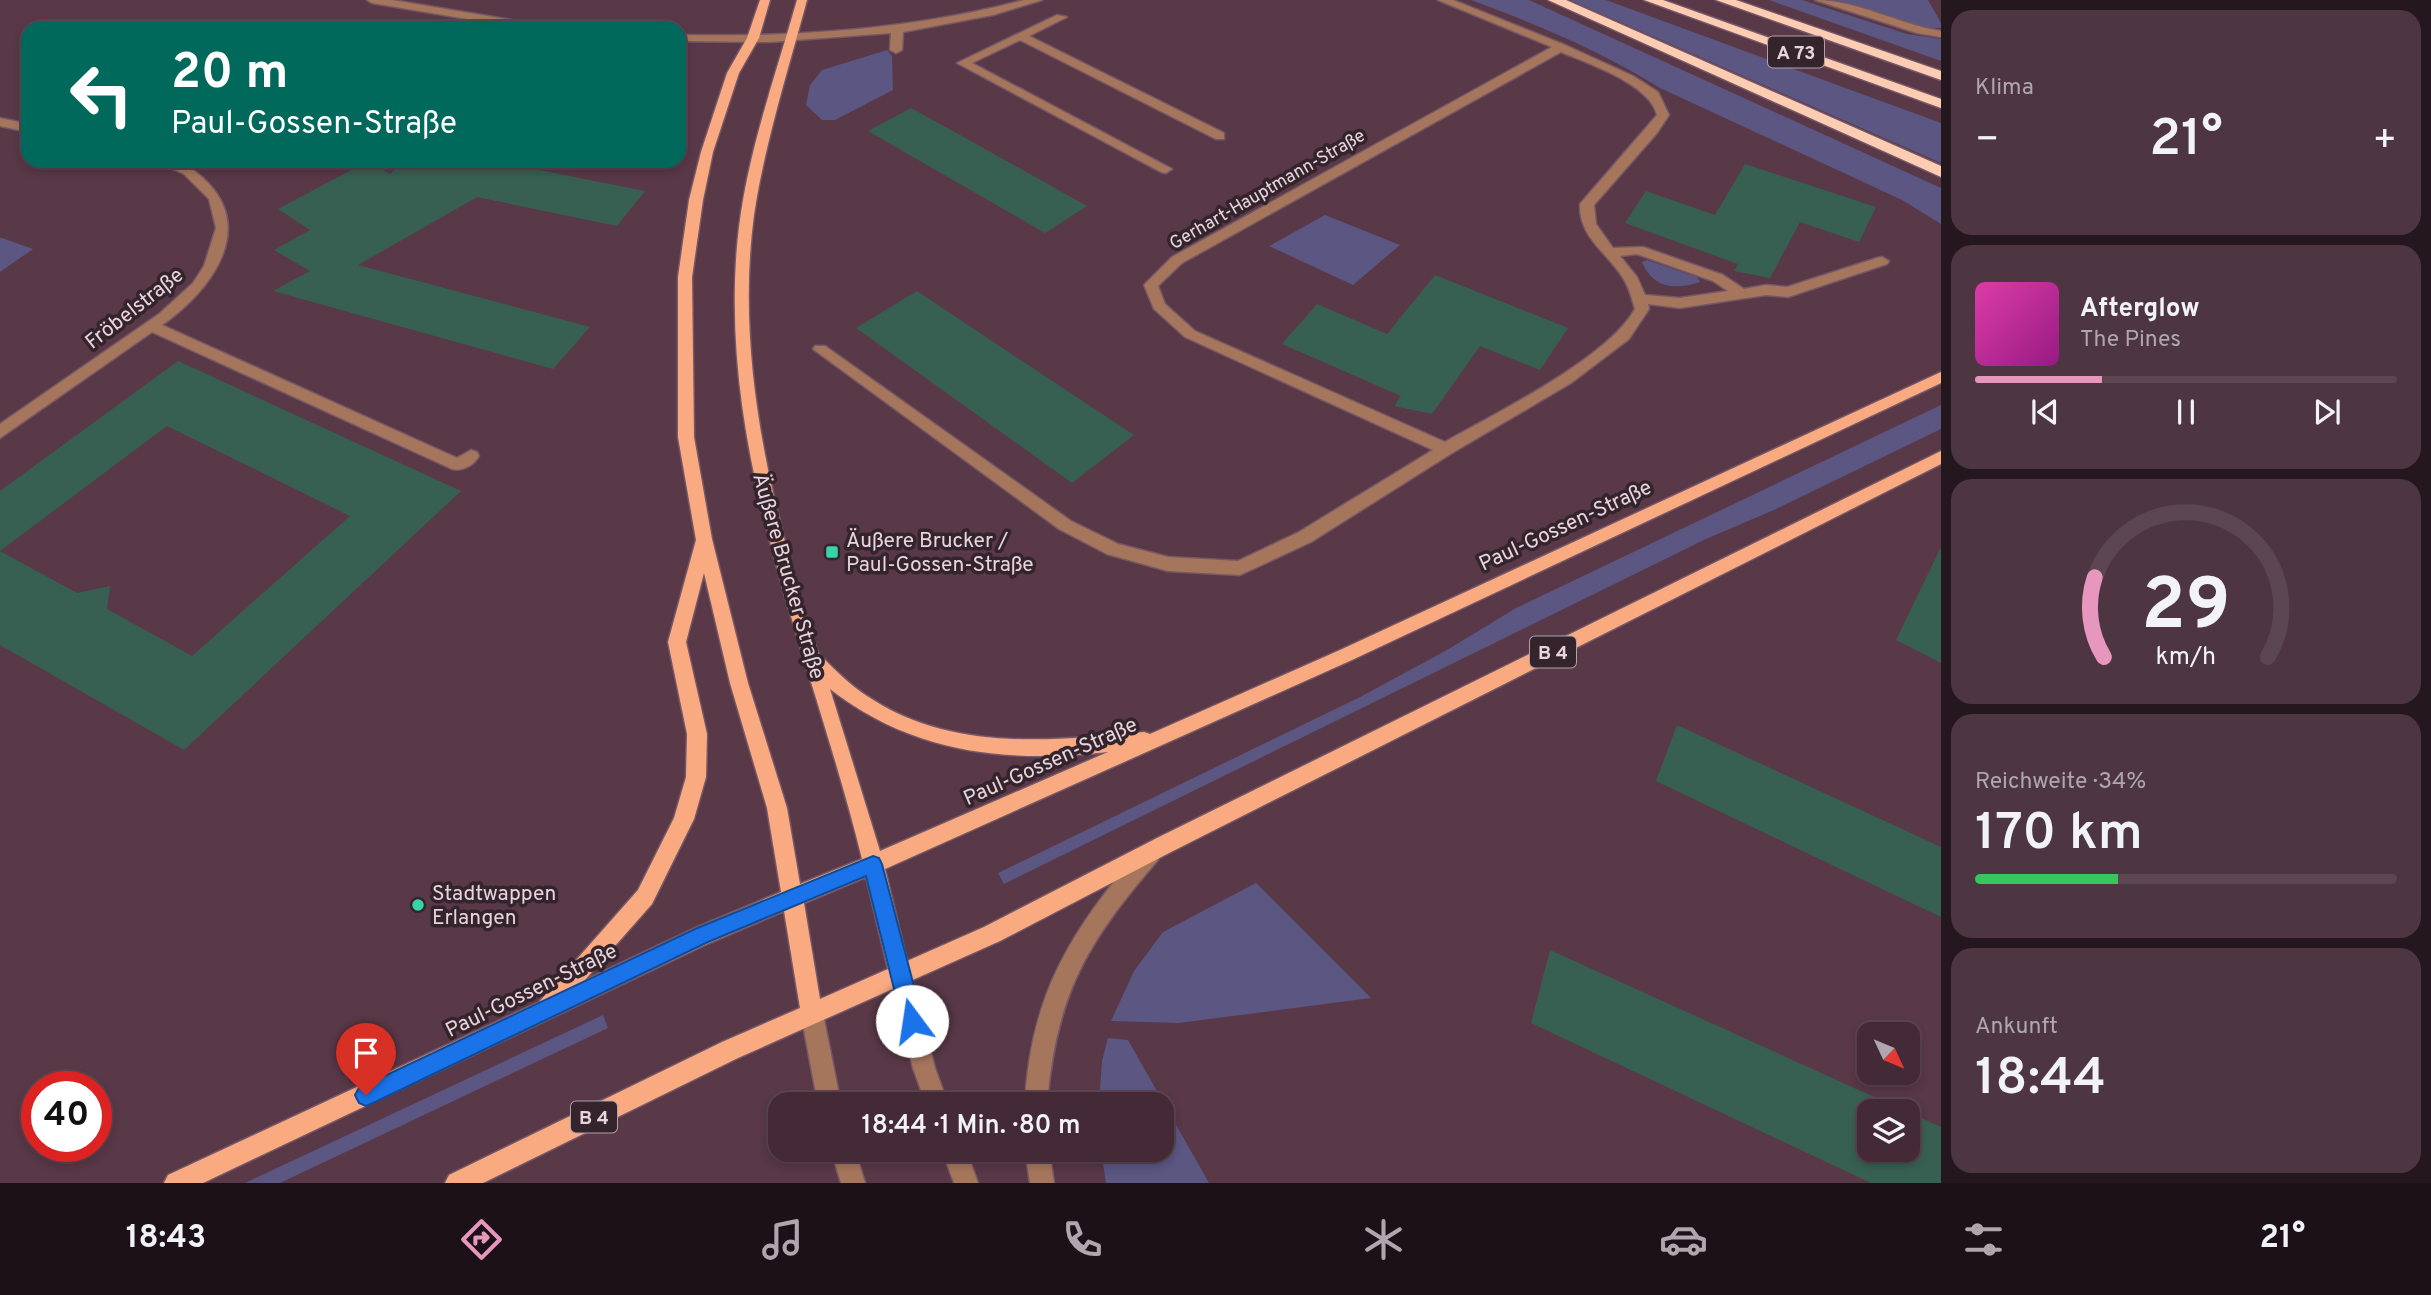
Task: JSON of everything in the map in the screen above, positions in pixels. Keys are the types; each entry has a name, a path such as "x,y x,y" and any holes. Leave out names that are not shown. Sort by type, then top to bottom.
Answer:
{"highway":[{"path":"1555,0 1940,172"},
{"name":"A 73","path":"1651,0 1941,104"},
{"name":"A 73","path":"1723,0 1941,76"}],"main road":[{"path":"765,0 753,38 735,66 707,152 696,200 685,278 686,437 704,540 739,683 777,808 812,1014"},
{"name":"Äußere Brucker Straße","path":"802,0 765,126 754,174 743,248 744,361 762,492 808,650 851,783 901,975"},
{"name":"Paul-Gossen-Straße","path":"176,1183 701,936 873,864 1346,656 1941,377"},
{"name":"B 4","path":"457,1183 730,1050 992,934 1154,850 1941,457"},
{"path":"542,1013 645,897 684,819 696,777 697,734 677,642 704,540"},
{"path":"808,650 830,679 848,695 909,727 928,732 964,741 1037,749 1158,739"}],"street":[{"path":"372,0 497,21"},
{"path":"447,13 459,0"},
{"path":"820,349 1065,525 1113,550 1168,565 1240,568 1305,537 1446,449 1566,379 1624,335 1642,309 1628,273 1593,233 1585,218 1587,204 1653,130 1662,115 1661,106 1654,95 1629,79 1562,47 1443,0"},
{"path":"1820,0 1921,31 1941,34"},
{"path":"686,37 792,37 897,30 1041,5 1061,17 963,63 1166,169"},
{"path":"896,50 897,30"},
{"path":"1020,36 1220,136"},
{"name":"Gerhart-Hauptmann-Straße","path":"1446,449 1190,334 1159,306 1151,285 1177,260 1562,47"},
{"path":"0,122 21,126"},
{"name":"Fröbelstraße","path":"0,432 151,326 198,286 211,266 223,228 215,198 189,171 181,168"},
{"path":"1609,253 1638,250 1718,278 1742,294"},
{"path":"1639,299 1680,303 1766,290 1788,292 1882,261"},
{"path":"151,326 458,465 471,456"},
{"path":"1036,1092 1056,998 1078,947 1108,903 1154,850"},
{"name":"Äußere Brucker Straße","path":"901,975 933,1092"},
{"path":"812,1014 828,1092"},
{"path":"847,1162 853,1183"},
{"path":"958,1162 966,1183"},
{"path":"1039,1162 1042,1183"}],"shaded area":[{"path":"1471,0 1529,0 1941,188 1941,224 1902,200 1660,88 1591,50"},
{"path":"1570,0 1606,0 1941,123 1941,163"},
{"path":"1769,0 1802,0 1907,34 1941,39 1941,61"},
{"path":"1826,0 1928,0 1941,23 1941,28 1914,27"},
{"path":"887,50 892,56 893,90 835,120 822,120 806,105 810,85 822,70"},
{"path":"1325,215 1400,245 1353,285 1269,246"},
{"path":"2,238 33,249 0,272"},
{"path":"1647,260 1697,277 1700,282 1682,286 1666,285 1652,278 1642,262"},
{"path":"1941,405 1941,429 1774,510 1706,539 1004,884 998,873 1362,696 1447,650 1516,608"},
{"path":"1256,883 1371,998 1179,1023 1111,1021 1134,971 1163,932"},
{"path":"603,1015 608,1028 280,1183 245,1183"},
{"path":"1108,1038 1128,1040 1157,1092 1100,1092 1102,1061"},
{"path":"1174,1121 1209,1183 1106,1183 1103,1162 1174,1162"}],"building":[{"path":"911,108 1087,206 1045,233 868,131"},
{"path":"1745,164 1876,207 1859,242 1800,222 1770,278 1734,271 1738,264 1625,223 1646,191 1715,215"},
{"path":"355,168 380,168 390,174 396,168 529,168 645,191 617,226 477,197 358,265 590,327 553,369 273,291 310,271 274,250 310,230 278,209"},
{"path":"1435,275 1568,328 1540,370 1480,346 1432,414 1394,406 1401,396 1282,344 1317,304 1387,334"},
{"path":"917,291 1134,435 1072,483 856,328"},
{"path":"178,361 461,491 184,750 0,645 0,551 0,491","holes":["167,426 350,516 192,656 107,609 110,586 77,593 0,551"]},
{"path":"1941,547 1941,663 1896,640"},
{"path":"1677,725 1941,847 1941,917 1656,781"},
{"path":"1550,950 1879,1099 1857,1099 1857,1162 1920,1162 1920,1117 1941,1127 1941,1183 1871,1183 1531,1023"}],"place":[{"name":"Äußere Brucker / Paul-Gossen-Straße","path":"832,552"},
{"name":"Stadtwappen Erlangen","path":"418,905"}],"route":[{"path":"366,1095 701,936 873,864 912,1021"}]}
